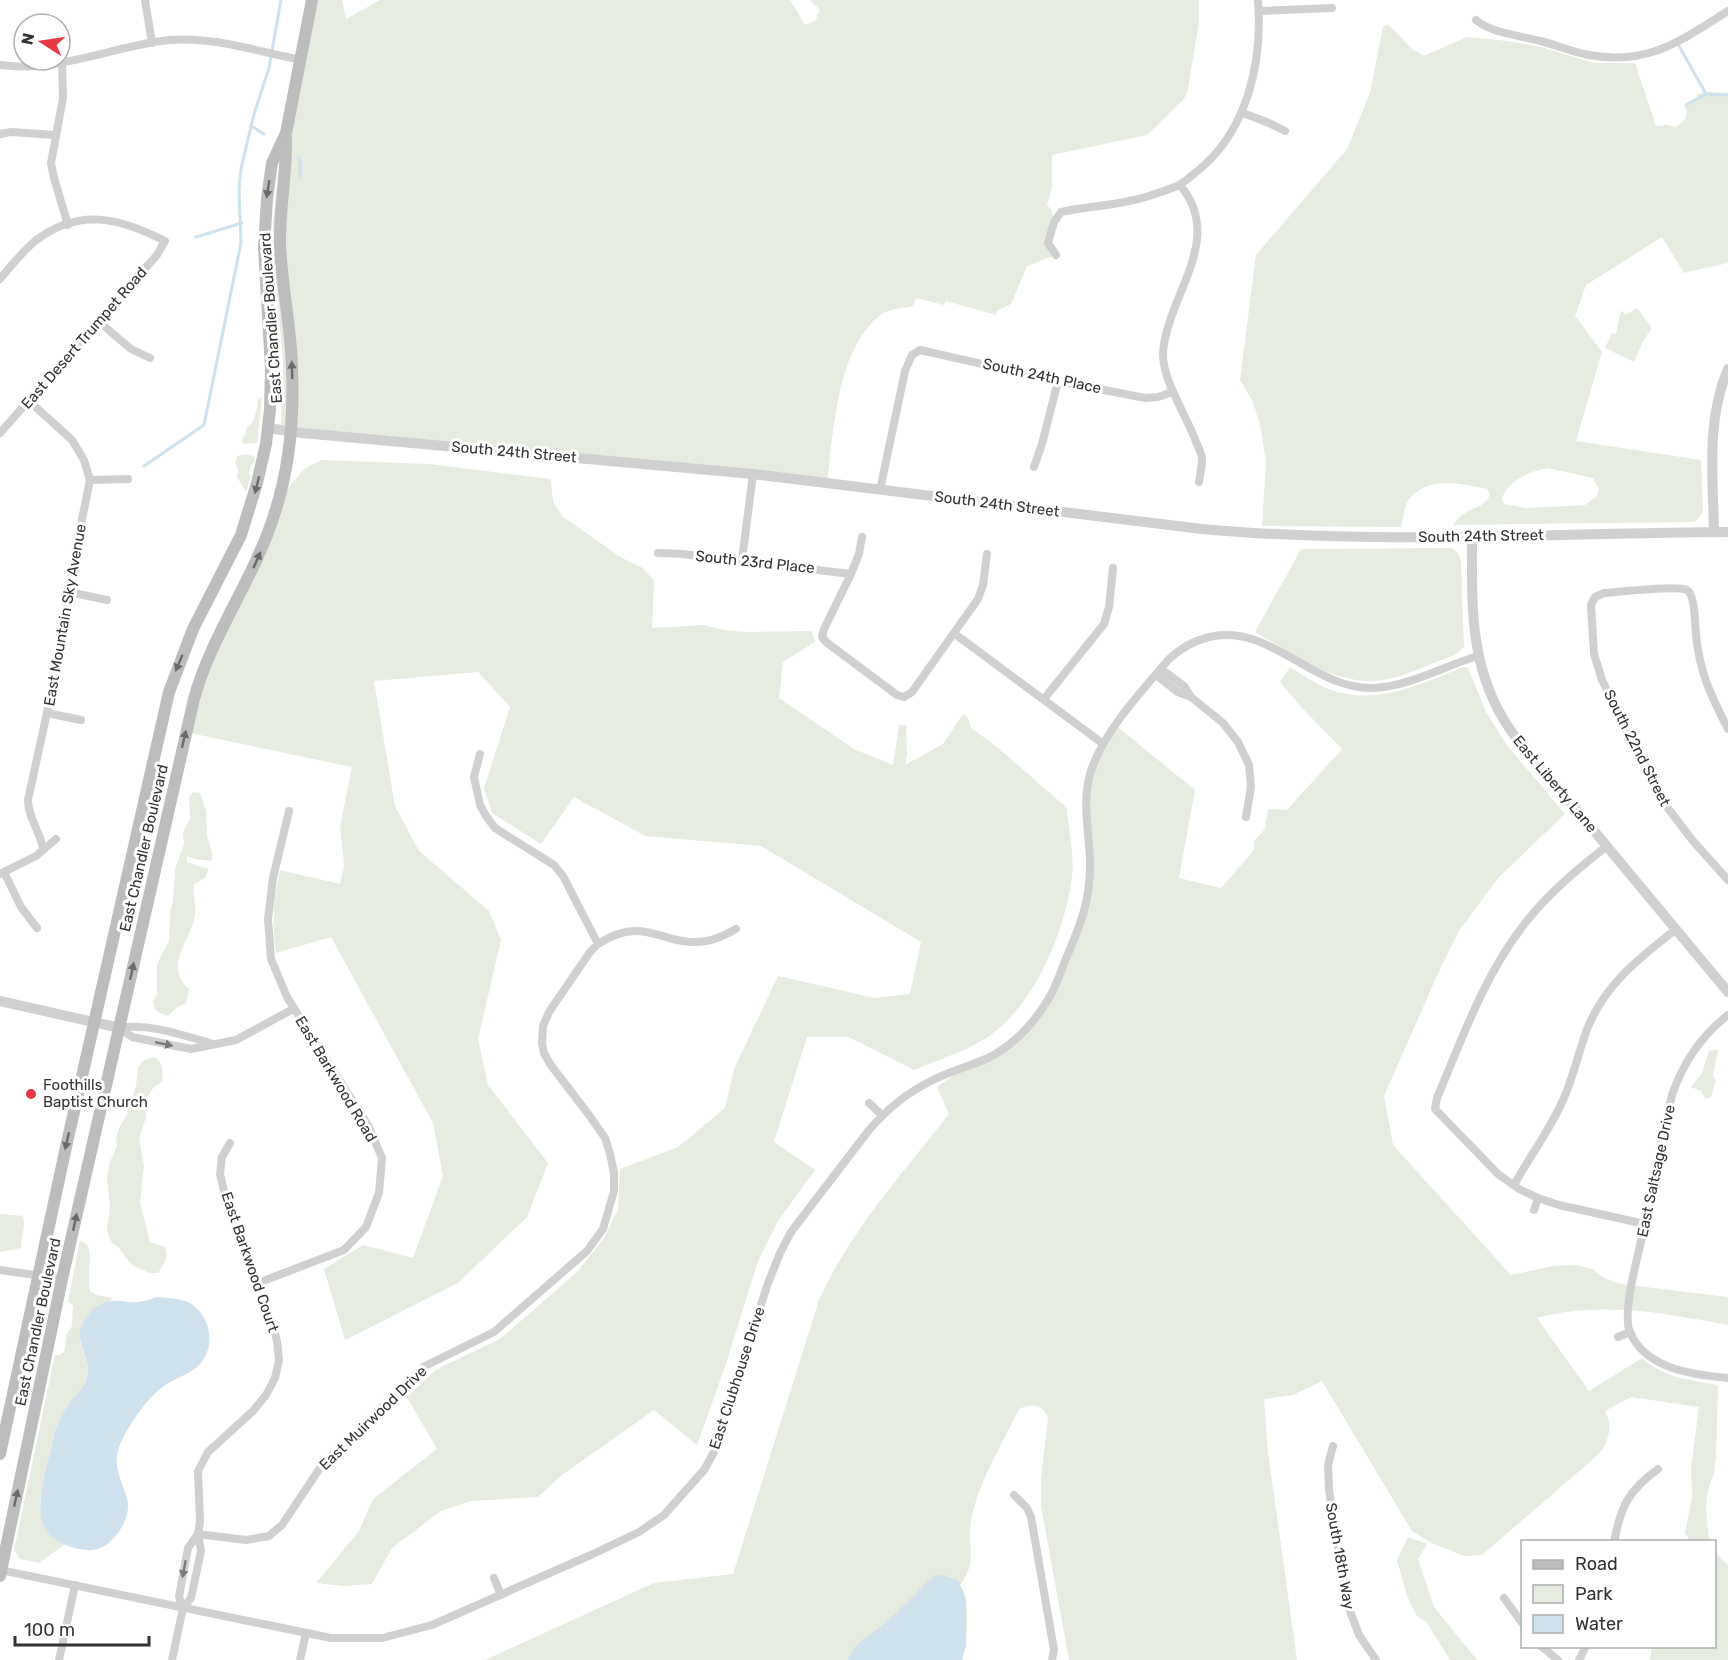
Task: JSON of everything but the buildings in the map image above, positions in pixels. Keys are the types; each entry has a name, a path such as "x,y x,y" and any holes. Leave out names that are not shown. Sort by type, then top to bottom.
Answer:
{"main road":[{"name":"East Chandler Boulevard","path":"0,1454 94,1022 172,683 193,629 241,535 258,483 268,428 271,368 264,247 267,199 273,163 286,133 312,0"},
{"name":"East Chandler Boulevard","path":"0,1572 62,1279 199,681 218,635 253,570 265,542 282,489 292,413 292,367 280,232 287,166 286,133"}],"street":[{"path":"145,0 152,43"},
{"path":"1056,255 1048,243 1054,222 1061,212 1130,201 1180,185 1209,162 1233,132 1243,113 1250,85 1258,38 1258,0"},
{"path":"1258,11 1332,8"},
{"path":"1476,20 1486,28 1587,55 1616,59 1641,57 1664,50 1728,11"},
{"path":"72,60 152,43 191,40 302,60"},
{"path":"0,279 33,243 44,235 68,225 52,171 52,154 63,99 62,72"},
{"path":"1243,113 1285,131"},
{"path":"0,134 11,132 56,135"},
{"path":"1180,185 1188,195 1197,218 1195,254 1175,309 1163,353 1165,370 1173,392 1190,422 1202,458 1199,482"},
{"name":"East Desert Trumpet Road","path":"0,433 157,255 165,241 137,227 104,218 68,225"},
{"path":"98,321 130,349 150,358"},
{"name":"South 24th Place","path":"880,490 905,371 912,355 920,350 1145,398 1173,392"},
{"path":"1714,532 1713,429 1721,388 1728,369"},
{"path":"1034,467 1058,381"},
{"path":"29,401 72,440 84,460 90,480 129,479"},
{"name":"South 24th Street","path":"268,428 753,474 1238,533 1315,537 1472,537 1728,532"},
{"path":"742,560 753,474"},
{"name":"East Mountain Sky Avenue","path":"43,848 28,808 30,788 63,639 69,592 90,480"},
{"path":"862,537 859,554 822,637 888,688 904,697 912,692 978,599 983,585 987,554"},
{"name":"East Liberty Lane","path":"1472,537 1474,626 1478,656 1492,700 1511,731 1728,992"},
{"name":"South 23rd Place","path":"658,553 742,560 851,574"},
{"path":"1044,699 1104,624 1109,607 1113,568"},
{"name":"South 22nd Street","path":"1728,729 1702,673 1697,654 1691,594 1686,590 1674,588 1604,593 1595,597 1591,605 1594,654 1602,680 1667,807 1693,841 1728,880"},
{"path":"69,592 107,600"},
{"path":"955,634 1102,743"},
{"name":"East Clubhouse Drive","path":"0,1572 75,1585 306,1633 354,1639 382,1638 432,1625 639,1532 664,1515 704,1470 714,1452 766,1286 791,1232 810,1207 882,1115 913,1091 933,1080 988,1058 1004,1048 1023,1033 1050,996 1081,926 1088,903 1090,861 1086,806 1090,776 1102,743 1178,651 1189,644 1212,636 1230,634 1252,638 1321,675 1339,682 1372,688 1415,678 1478,656"},
{"path":"1159,672 1233,734 1250,765 1251,787 1246,817"},
{"path":"47,713 81,720"},
{"path":"480,754 474,777 480,805 486,816 495,828 554,865 563,876 598,944 624,931 640,930 690,942 715,939 736,929"},
{"name":"East Barkwood Road","path":"258,1283 344,1250 366,1227 380,1193 382,1158 369,1126 294,1009 276,974 268,934 273,878 289,811"},
{"path":"37,928 21,907 2,873 36,856 56,839"},
{"path":"1606,847 1541,904 1508,947 1490,977 1437,1098 1435,1109 1498,1174 1514,1185 1538,1198 1559,1205 1645,1224"},
{"path":"1514,1185 1558,1111 1586,1031 1599,1004 1623,973 1675,930"},
{"name":"East Muirwood Drive","path":"198,1534 246,1540 269,1536 282,1525 322,1465 425,1366 494,1332 587,1251 603,1229 614,1191 614,1173 610,1154 604,1138 589,1115 550,1064 542,1044 543,1026 549,1012 590,952 598,944"},
{"path":"0,1001 120,1028 132,1037 191,1049 236,1040 294,1009"},
{"name":"East Saltsage Drive","path":"1630,1332 1628,1323 1631,1292 1668,1111 1677,1082 1690,1056 1722,1020"},
{"path":"869,1103 882,1115"},
{"name":"East Barkwood Court","path":"198,1534 188,1548 178,1597 183,1608 191,1599 201,1551 198,1534 200,1522 197,1490 200,1464 208,1452 253,1411 266,1395 279,1360 277,1341 258,1283 228,1207 220,1174 222,1157 230,1143"},
{"path":"1534,1210 1538,1198"},
{"path":"0,1270 62,1279"},
{"path":"1618,1337 1630,1332 1644,1351 1672,1370 1728,1378"},
{"name":"South 18th Way","path":"1333,1446 1328,1465 1329,1490 1347,1603 1359,1635 1376,1660"},
{"path":"1614,1540 1623,1506 1640,1482 1658,1469"},
{"path":"1014,1495 1027,1508 1031,1517 1054,1650 1052,1660"},
{"path":"494,1578 501,1594"},
{"path":"59,1660 75,1585"},
{"path":"1504,1598 1521,1622"},
{"path":"172,1660 183,1608"},
{"path":"300,1660 306,1633"},
{"path":"1541,1648 1558,1660"}],"green space":[{"path":"312,0 342,0 346,19 380,0 790,0 805,25 815,21 820,10 810,0 1199,0 1199,22 1187,94 1147,135 1052,155 1052,187 1047,205 1052,213 1053,223 1048,243 1056,255 1027,266 1011,304 997,311 996,315 946,301 944,305 916,298 913,306 885,312 867,329 855,347 840,392 827,483 281,430 283,361 272,246 273,221 278,173"},
{"path":"1388,24 1412,49 1424,56 1467,37 1541,47 1594,63 1635,63 1656,126 1678,126 1686,118 1687,112 1684,104 1698,97 1696,95 1706,92 1728,93 1728,263 1684,273 1662,237 1586,285 1575,316 1602,352 1576,441 1701,460 1703,510 1694,522 1453,525 1463,515 1482,504 1490,495 1487,489 1444,483 1422,488 1414,494 1407,503 1401,527 1262,526 1266,461 1260,425 1253,402 1240,380 1256,255 1347,149 1370,93 1383,27","holes":["1548,468 1593,478 1599,489 1597,496 1585,505 1525,508 1504,504 1502,498 1515,481 1541,469"]},
{"path":"1637,308 1652,328 1643,341 1634,362 1605,348 1612,333 1616,334 1621,310 1625,315"},
{"path":"262,397 257,443 244,444 243,436 245,436 247,427 253,422 258,400"},
{"path":"247,454 255,457 251,465 249,473 251,476 246,492 237,477 238,469 235,463 237,456"},
{"path":"321,460 429,464 551,479 553,502 562,516 622,558 643,568 654,581 652,628 703,625 746,632 812,631 815,642 783,662 779,698 854,749 893,765 899,725 906,725 905,765 943,744 963,714 968,718 971,728 996,746 1067,808 1073,860 1064,917 1048,960 1012,1016 979,1042 914,1070 849,1037 807,1037 774,1142 815,1170 778,1221 758,1261 726,1364 697,1445 654,1410 562,1475 538,1497 471,1501 441,1511 392,1548 372,1584 344,1586 316,1583 359,1531 373,1499 437,1449 407,1397 437,1369 500,1339 578,1271 604,1238 618,1209 620,1169 678,1147 725,1108 734,1069 778,976 875,998 910,994 921,942 761,846 645,836 574,797 541,844 492,813 484,788 510,707 478,672 374,681 395,806 419,851 489,911 501,940 478,1039 488,1085 548,1163 527,1217 458,1283 345,1340 324,1269 363,1245 413,1258 443,1176 433,1123 331,937 276,953 274,912 280,870 340,884 344,865 340,827 352,767 190,733 220,640 286,491 303,470"},
{"path":"1452,548 1459,554 1461,563 1464,647 1455,655 1410,673 1384,680 1366,681 1349,679 1316,667 1255,632 1301,549"},
{"path":"1290,667 1331,690 1365,696 1398,691 1463,667 1468,668 1486,712 1506,744 1565,814 1499,877 1459,931 1384,1096 1393,1145 1511,1275 1553,1266 1578,1265 1592,1269 1604,1278 1621,1284 1728,1297 1728,1325 1680,1316 1609,1310 1585,1310 1537,1318 1589,1391 1642,1358 1668,1374 1718,1385 1716,1457 1706,1508 1709,1540 1689,1540 1685,1533 1692,1497 1691,1468 1699,1407 1631,1397 1605,1411 1609,1422 1609,1433 1599,1454 1482,1555 1464,1556 1432,1543 1412,1531 1322,1381 1293,1395 1264,1399 1268,1452 1297,1660 1069,1660 1041,1506 1041,1479 1048,1418 1040,1407 1028,1406 1019,1409 991,1464 974,1508 970,1531 969,1569 960,1585 967,1610 962,1660 485,1660 654,1583 733,1574 819,1300 832,1275 878,1203 949,1114 937,1087 968,1065 988,1058 1037,1016 1088,903 1090,776 1115,725 1195,790 1179,878 1221,888 1254,850 1254,841 1265,829 1268,809 1287,810 1342,749 1280,682"},
{"path":"193,792 200,793 206,811 207,836 212,861 187,856 187,862 209,869 205,878 194,884 195,916 178,962 178,971 189,989 186,1003 176,1008 168,1016 154,1008 153,1001 157,994 157,964 169,941 175,869 184,844 183,832 190,819 189,797"},
{"path":"1718,1050 1713,1075 1716,1080 1711,1097 1706,1099 1701,1091 1691,1087 1702,1073 1709,1051"},
{"path":"154,1057 163,1071 162,1082 154,1087 146,1099 146,1117 139,1139 144,1166 140,1202 150,1242 165,1247 166,1258 158,1273 149,1273 131,1264 118,1247 111,1242 107,1231 110,1205 107,1178 110,1162 117,1146 116,1137 127,1115 136,1086 138,1067 144,1060"},
{"path":"0,1214 23,1216 21,1248 0,1252"},
{"path":"80,1241 85,1244 90,1254 90,1291 96,1295 113,1298 91,1311 81,1330 80,1342 88,1366 87,1377 57,1426 40,1501 45,1524 55,1538 65,1544 39,1563 20,1559 14,1550 55,1355 64,1352 67,1333 72,1326 73,1306 68,1301"},
{"path":"1408,1537 1427,1544 1418,1559 1434,1607 1477,1660 1450,1660 1428,1624 1416,1615 1406,1593 1397,1560"},
{"path":"1716,1553 1728,1565 1728,1660 1650,1660 1652,1648 1716,1648"}],"water":[{"path":"157,1297 173,1298 196,1307 206,1321 209,1330 208,1348 200,1364 165,1385 147,1402 123,1438 117,1461 127,1498 128,1511 120,1531 111,1541 98,1549 84,1550 71,1547 57,1541 46,1530 42,1521 40,1503 54,1435 65,1410 83,1387 87,1378 87,1363 80,1338 82,1325 94,1309 105,1302 139,1302"},
{"path":"941,1575 958,1580 966,1599 966,1646 962,1660 848,1660 859,1643 880,1628 930,1579"}],"waterway":[{"path":"144,466 204,425 241,243 239,189 241,169 254,114 269,68 281,0"},
{"path":"1678,44 1706,94 1728,95"},
{"path":"1688,104 1706,94"},
{"path":"251,126 264,134"},
{"path":"298,158 300,177"},
{"path":"196,237 242,223"}],"place":[{"name":"Foothills Baptist Church","path":"31,1094"}]}
